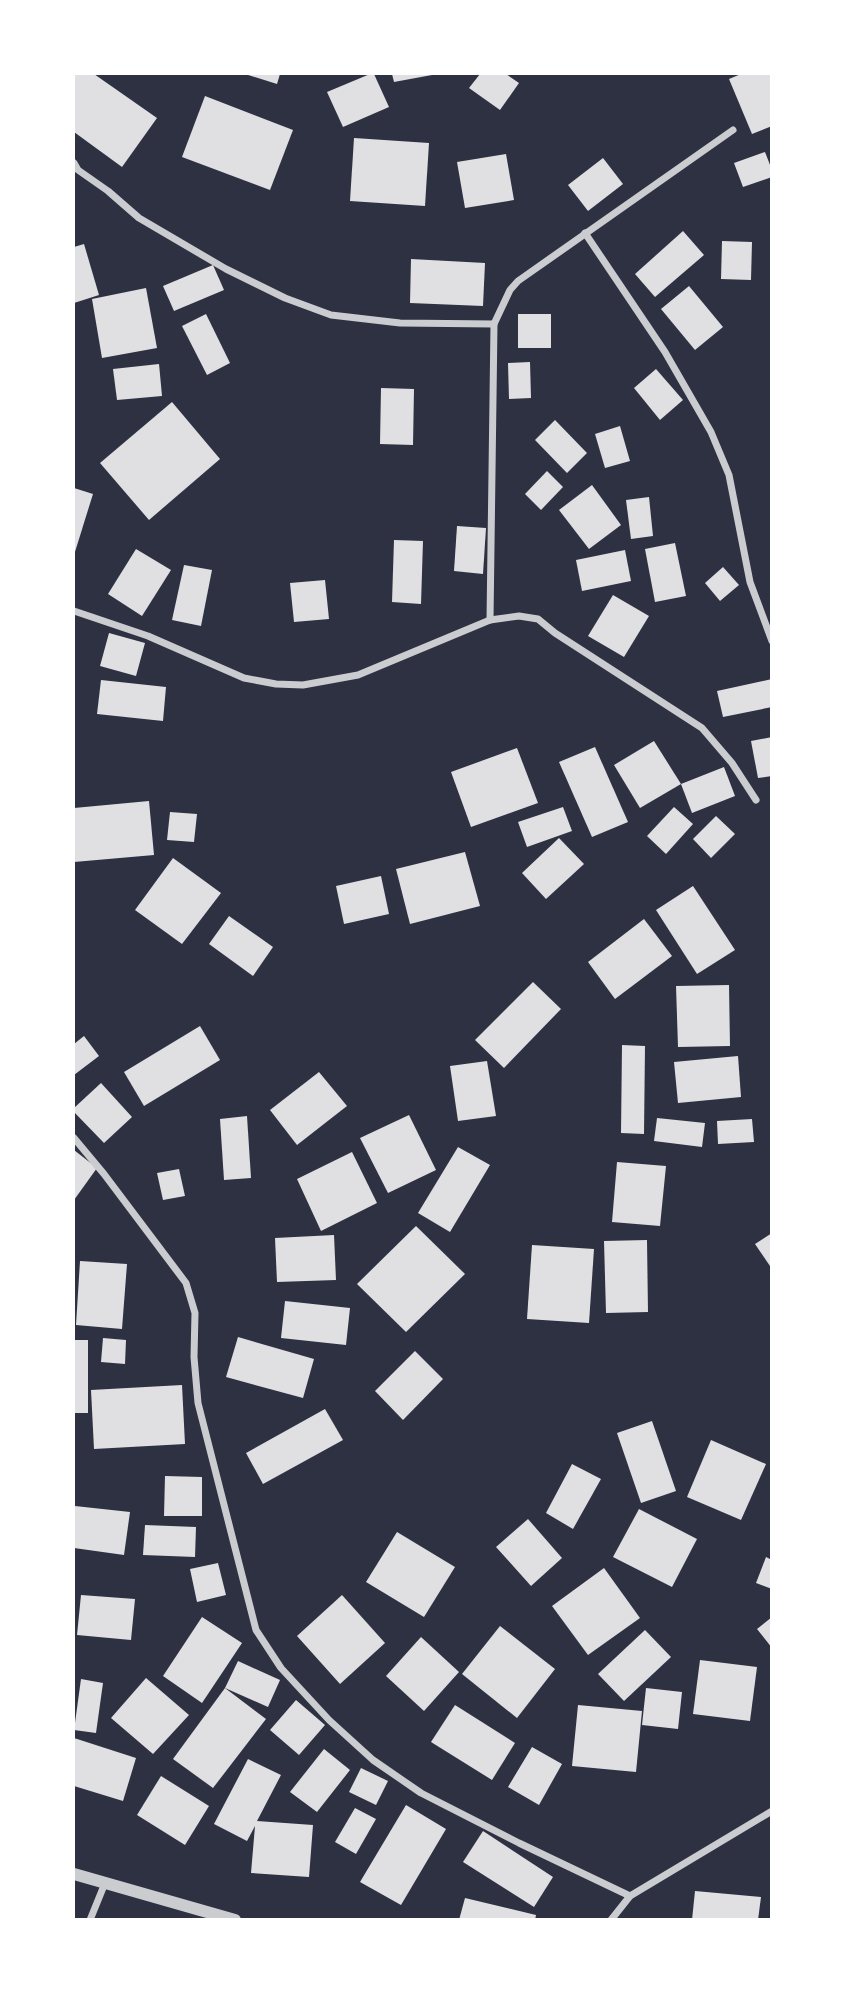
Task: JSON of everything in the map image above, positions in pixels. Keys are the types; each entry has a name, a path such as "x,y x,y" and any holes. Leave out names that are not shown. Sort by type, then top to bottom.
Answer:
{"street":[{"path":"490,620 494,324 510,290 518,281 733,130"},
{"path":"74,163 78,170 139,218 226,269 285,298 331,315 400,323 494,324"},
{"path":"585,233 665,352 711,432 729,475 750,582 772,641"},
{"path":"74,611 148,636 244,678 276,684 303,685 358,675 490,620 519,616 538,619 702,728 732,763 756,800"},
{"path":"74,1138 186,1283 195,1313 194,1357 198,1403 256,1630 281,1668 329,1720 373,1760 422,1793 630,1896"},
{"path":"611,1920 630,1896 772,1811"},
{"path":"74,1874 236,1920"},
{"path":"90,1920 105,1883"}],"building":[{"path":"74,74 94,74 157,118 122,167 74,132"},
{"path":"245,74 280,74 277,84"},
{"path":"374,74 389,107 343,127 327,92"},
{"path":"392,74 432,74 432,75 394,82"},
{"path":"480,74 506,74 519,83 500,110 469,88"},
{"path":"741,74 772,74 772,126 752,134 729,79"},
{"path":"205,96 293,130 270,190 182,157"},
{"path":"354,138 429,143 425,206 350,201"},
{"path":"765,152 772,177 743,187 734,163"},
{"path":"506,154 514,200 465,208 457,162"},
{"path":"603,158 623,184 588,211 568,185"},
{"path":"683,231 704,255 655,297 635,274"},
{"path":"722,241 752,242 751,280 721,279"},
{"path":"84,244 99,295 74,303 74,247"},
{"path":"411,259 485,263 483,306 410,303"},
{"path":"213,265 224,290 174,311 163,286"},
{"path":"689,286 723,327 695,350 661,309"},
{"path":"146,288 157,348 102,358 92,299"},
{"path":"206,314 230,363 207,375 182,326"},
{"path":"518,314 551,314 551,348 518,348"},
{"path":"530,362 531,398 509,399 508,363"},
{"path":"159,364 162,396 117,400 113,369"},
{"path":"656,369 683,400 660,420 634,388"},
{"path":"381,388 414,389 413,445 380,444"},
{"path":"172,402 220,459 149,520 100,463"},
{"path":"555,420 587,453 567,473 535,440"},
{"path":"620,426 630,461 605,468 595,434"},
{"path":"547,471 563,487 541,510 525,494"},
{"path":"592,485 621,525 589,549 559,510"},
{"path":"74,488 93,494 74,555"},
{"path":"649,497 653,536 631,539 626,500"},
{"path":"457,526 486,528 483,574 454,571"},
{"path":"394,540 423,541 421,604 392,602"},
{"path":"675,543 686,596 655,602 645,549"},
{"path":"136,549 171,570 142,616 108,594"},
{"path":"625,550 631,581 582,591 576,560"},
{"path":"184,565 212,570 201,626 172,620"},
{"path":"723,567 739,585 720,601 705,583"},
{"path":"325,580 329,619 294,622 290,583"},
{"path":"613,595 649,616 624,657 588,636"},
{"path":"109,633 145,643 136,676 100,666"},
{"path":"772,679 772,707 723,717 717,691"},
{"path":"101,680 166,687 163,721 97,714"},
{"path":"772,737 772,776 758,778 751,741"},
{"path":"654,741 681,784 640,808 614,765"},
{"path":"595,747 628,822 592,837 559,762"},
{"path":"517,748 538,803 471,827 451,772"},
{"path":"724,767 735,796 692,813 681,784"},
{"path":"149,801 154,855 74,862 74,808"},
{"path":"563,807 572,831 527,847 518,822"},
{"path":"674,807 693,824 666,854 647,836"},
{"path":"170,812 197,814 194,842 167,840"},
{"path":"716,816 735,834 711,858 693,839"},
{"path":"559,838 584,864 546,899 522,873"},
{"path":"465,852 480,906 410,924 396,869"},
{"path":"173,858 221,893 182,944 135,910"},
{"path":"381,876 389,914 344,924 336,886"},
{"path":"693,886 735,950 697,974 656,910"},
{"path":"229,916 273,947 253,976 209,944"},
{"path":"644,919 672,956 615,999 588,962"},
{"path":"533,982 561,1009 504,1068 475,1040"},
{"path":"729,985 730,1046 678,1047 676,986"},
{"path":"200,1026 220,1060 144,1106 124,1072"},
{"path":"84,1036 99,1056 74,1075 74,1044"},
{"path":"622,1045 645,1046 644,1134 621,1133"},
{"path":"738,1056 741,1097 678,1103 674,1062"},
{"path":"487,1061 496,1116 458,1121 450,1066"},
{"path":"319,1072 347,1106 297,1145 270,1110"},
{"path":"101,1083 132,1117 104,1143 74,1112 74,1108"},
{"path":"409,1115 436,1170 388,1193 360,1138"},
{"path":"247,1116 251,1178 224,1180 220,1119"},
{"path":"657,1118 705,1123 702,1147 654,1141"},
{"path":"752,1119 754,1142 718,1144 717,1121"},
{"path":"458,1147 490,1165 450,1232 418,1213"},
{"path":"74,1150 97,1168 74,1200"},
{"path":"352,1152 377,1203 321,1231 297,1179"},
{"path":"617,1162 666,1166 660,1226 612,1222"},
{"path":"179,1169 185,1196 163,1200 157,1173"},
{"path":"416,1226 465,1274 406,1332 357,1284"},
{"path":"772,1233 772,1269 755,1244"},
{"path":"334,1235 336,1280 277,1282 275,1238"},
{"path":"647,1240 648,1312 606,1313 604,1241"},
{"path":"532,1245 594,1249 589,1323 527,1319"},
{"path":"80,1261 127,1264 122,1329 76,1325"},
{"path":"285,1301 350,1308 346,1345 281,1338"},
{"path":"238,1337 314,1359 303,1398 226,1377"},
{"path":"103,1338 126,1340 125,1364 101,1362"},
{"path":"74,1340 88,1340 88,1413 74,1413"},
{"path":"415,1351 443,1379 403,1420 375,1391"},
{"path":"182,1385 185,1444 94,1449 91,1390"},
{"path":"325,1409 343,1440 263,1484 246,1453"},
{"path":"652,1421 676,1491 641,1503 617,1433"},
{"path":"711,1440 766,1464 741,1520 687,1497"},
{"path":"572,1464 601,1479 573,1529 546,1513"},
{"path":"165,1476 202,1477 202,1516 164,1516"},
{"path":"75,1506 130,1512 124,1555 74,1548"},
{"path":"639,1509 697,1539 672,1587 613,1557"},
{"path":"528,1519 562,1558 531,1586 496,1547"},
{"path":"145,1525 196,1527 195,1557 143,1555"},
{"path":"397,1532 455,1567 424,1617 366,1582"},
{"path":"766,1557 772,1560 772,1589 756,1583"},
{"path":"218,1563 226,1595 197,1602 190,1569"},
{"path":"604,1568 640,1618 588,1655 552,1606"},
{"path":"81,1595 135,1599 131,1640 77,1635"},
{"path":"342,1595 385,1643 340,1684 297,1636"},
{"path":"202,1617 242,1643 202,1703 163,1676"},
{"path":"772,1617 772,1648 757,1629"},
{"path":"500,1626 555,1669 517,1718 462,1674"},
{"path":"645,1630 671,1657 624,1701 598,1674"},
{"path":"421,1637 459,1672 424,1711 386,1676"},
{"path":"700,1660 757,1667 750,1721 693,1714"},
{"path":"238,1661 280,1680 268,1707 225,1688"},
{"path":"146,1678 189,1715 153,1754 111,1718"},
{"path":"81,1679 103,1683 96,1733 74,1730"},
{"path":"225,1688 266,1719 213,1788 173,1759"},
{"path":"646,1688 682,1692 678,1729 642,1725"},
{"path":"296,1700 325,1725 299,1755 270,1730"},
{"path":"455,1705 515,1743 492,1780 431,1742"},
{"path":"578,1705 642,1711 636,1772 572,1766"},
{"path":"74,1738 136,1758 123,1801 74,1786"},
{"path":"532,1747 562,1764 539,1805 508,1787"},
{"path":"324,1749 350,1770 317,1812 290,1792"},
{"path":"248,1759 281,1775 257,1821 313,1825 309,1877 251,1873 255,1826 247,1841 214,1824"},
{"path":"361,1768 388,1781 376,1805 349,1792"},
{"path":"161,1776 209,1806 185,1845 137,1815"},
{"path":"406,1805 446,1829 401,1905 360,1882"},
{"path":"355,1808 376,1819 356,1854 335,1842"},
{"path":"483,1831 553,1877 534,1907 463,1862"},
{"path":"695,1891 761,1897 758,1920 692,1920"},
{"path":"465,1898 536,1915 535,1920 459,1920"}]}
